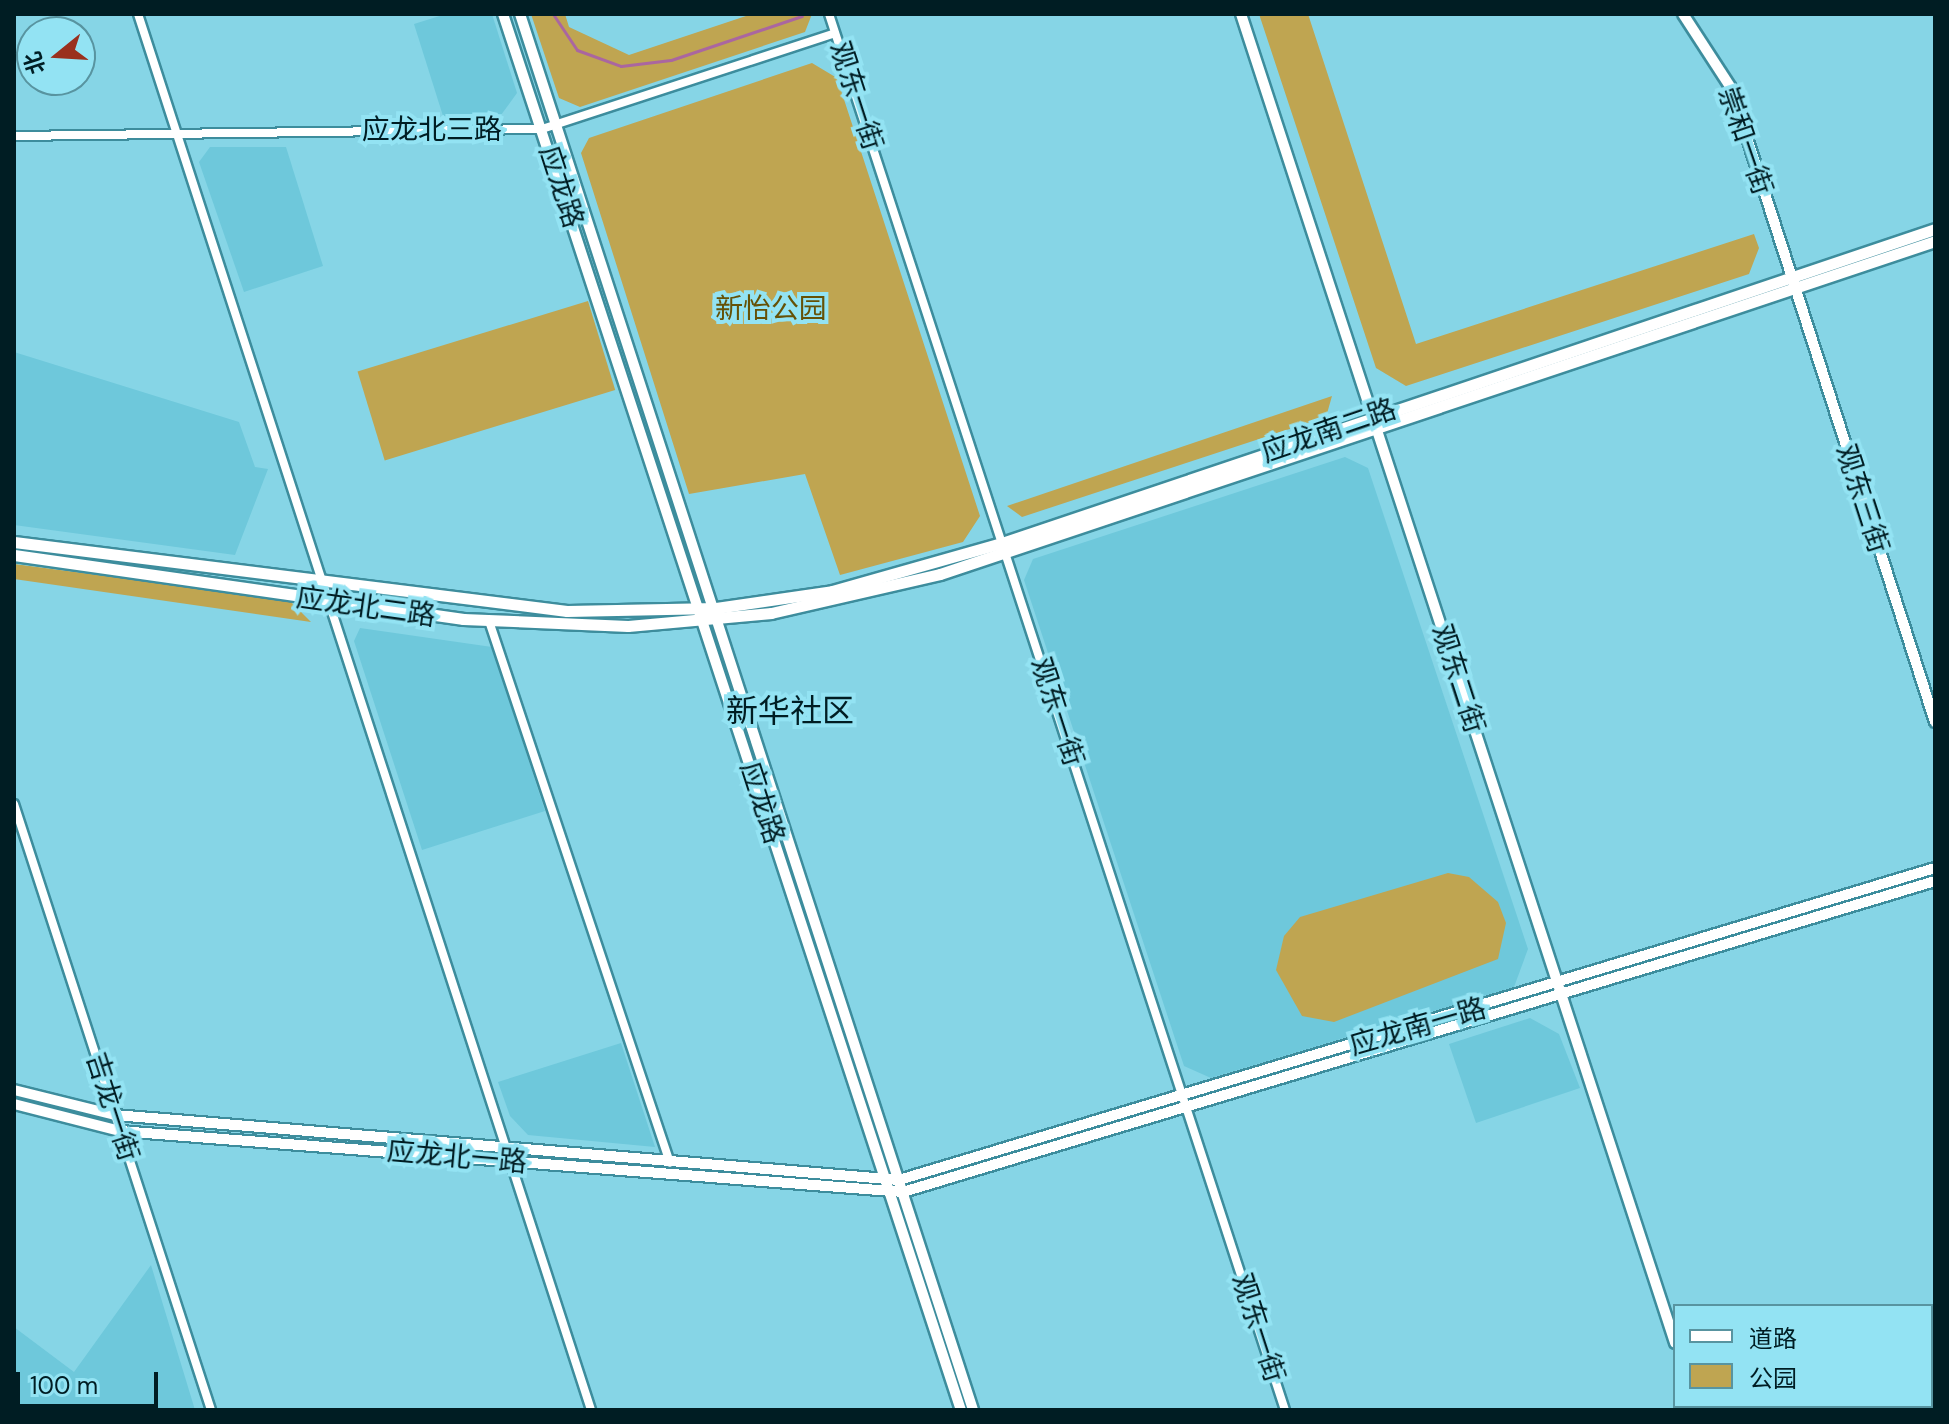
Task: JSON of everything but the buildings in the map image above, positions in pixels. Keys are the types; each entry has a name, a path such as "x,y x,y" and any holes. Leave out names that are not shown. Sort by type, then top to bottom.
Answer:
{"main road":[{"name":"应龙南二路","path":"718,614 851,599 1791,281 1935,229"},
{"name":"应龙南二路","path":"1791,281 1935,241"},
{"name":"应龙北二路","path":"14,542 322,584 567,611 699,609 718,614"},
{"name":"应龙北二路","path":"14,555 328,603 489,621 703,621 718,614"}],"street":[{"path":"138,14 591,1410"},
{"name":"应龙路","path":"503,14 961,1410"},
{"name":"应龙路","path":"520,14 718,614 973,1410"},
{"name":"观东一街","path":"829,14 1285,1410"},
{"name":"观东二街","path":"1241,14 1673,1337"},
{"name":"崇和一街","path":"1683,14 1731,88 1791,281"},
{"name":"应龙北三路","path":"14,136 177,131 542,129 835,33"},
{"name":"观东三街","path":"1791,281 1935,722"},
{"path":"489,621 670,1163"},
{"name":"吉龙一街","path":"14,804 211,1410"},
{"name":"应龙南一路","path":"1560,990 1935,868"},
{"name":"应龙南一路","path":"899,1180 1185,1101 1935,881"},
{"name":"应龙北一路","path":"14,1090 115,1115 670,1163 887,1186 903,1192"},
{"name":"应龙南一路","path":"903,1192 1185,1101"},
{"name":"应龙北一路","path":"14,1104 120,1131 510,1162 887,1186 899,1180"}],"shaded area":[{"path":"446,14 492,14 517,93 501,115 443,116 414,24"},
{"path":"210,147 286,147 323,266 244,292 199,162"},
{"path":"14,352 239,422 255,467 268,469 235,555 14,525"},
{"path":"1345,457 1368,468 1528,949 1514,987 1211,1078 1184,1066 1024,580 1033,559"},
{"path":"360,628 492,647 545,811 422,850 354,641"},
{"path":"1530,1018 1559,1034 1580,1088 1476,1123 1449,1044"},
{"path":"621,1043 655,1147 528,1135 510,1116 498,1082"},
{"path":"151,1265 195,1410 14,1409 14,1327 74,1372"}],"green space":[{"path":"531,14 565,14 569,27 629,55 752,14 812,14 805,32 580,107 559,98"},
{"path":"1259,14 1308,14 1416,344 1754,234 1759,248 1749,274 1406,386 1376,368"},
{"name":"新怡公园","path":"812,63 837,78 980,516 963,542 840,575 805,474 689,494 581,153 589,138"},
{"path":"588,301 615,390 385,460 358,371"},
{"path":"1332,396 1326,417 1022,517 1007,506"},
{"path":"14,564 289,600 311,622 14,579"},
{"path":"1448,873 1469,877 1498,902 1506,923 1498,959 1334,1022 1302,1016 1276,970 1284,936 1300,917"}],"waterway":[{"path":"553,14 577,50 621,66 671,60 802,16"}],"district":[{"name":"新华社区","path":"790,711"}]}
